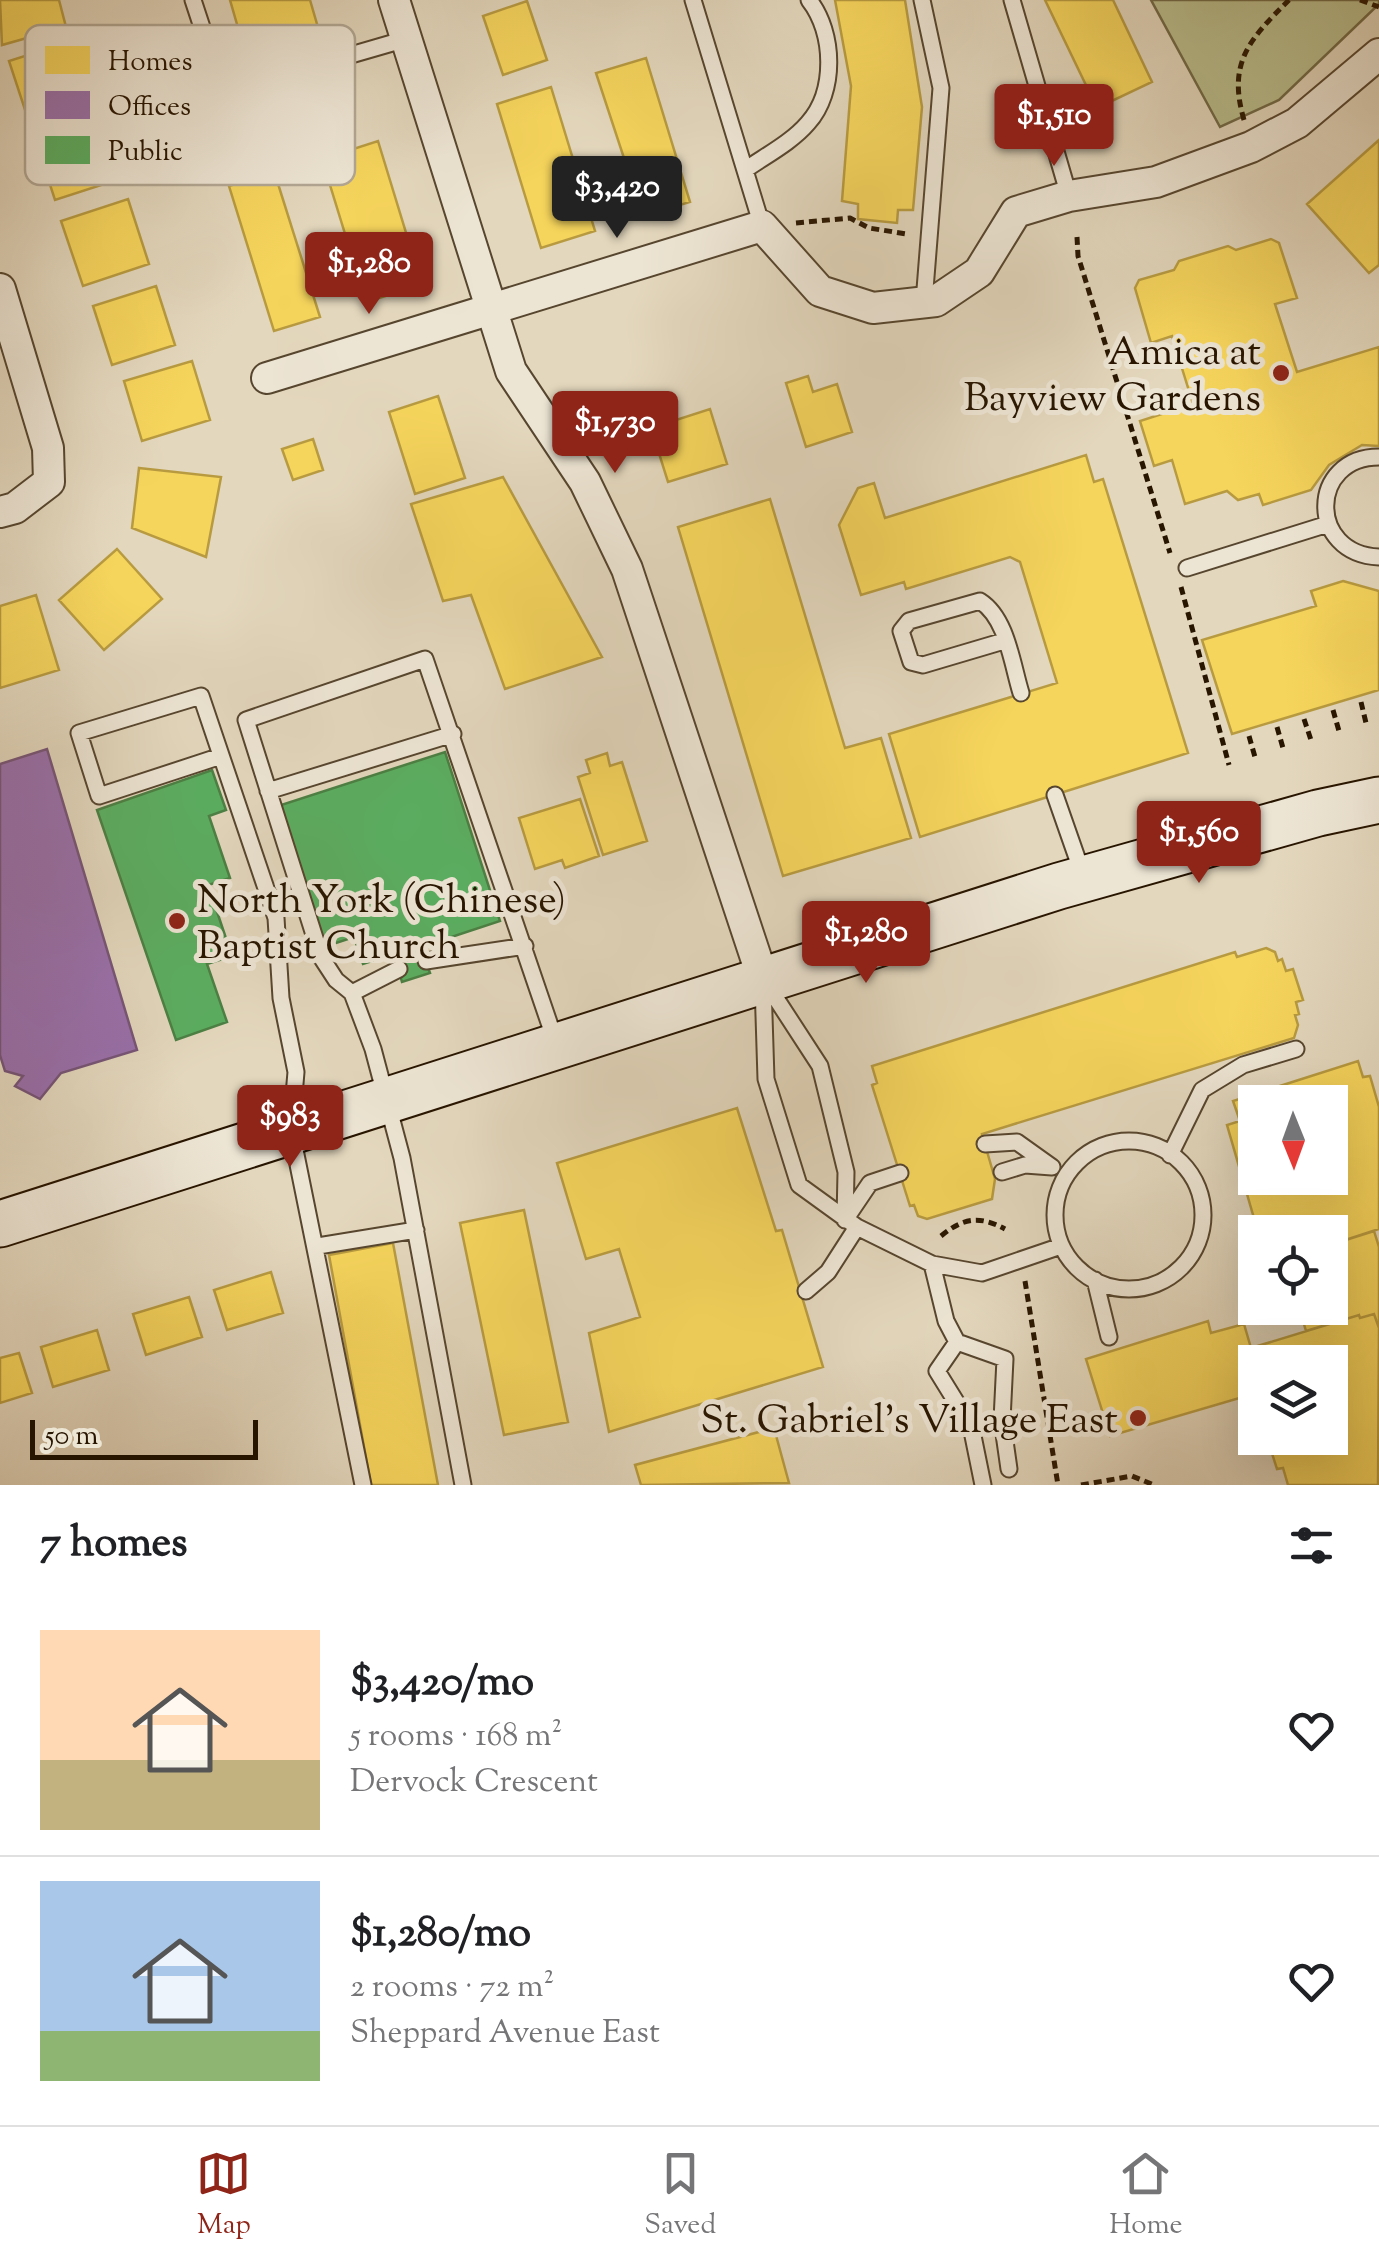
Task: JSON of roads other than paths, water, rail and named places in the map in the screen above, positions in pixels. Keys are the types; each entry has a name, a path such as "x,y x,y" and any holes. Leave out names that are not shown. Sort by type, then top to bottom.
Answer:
{"main road":[{"path":"1318,813 1379,789"},
{"path":"0,1224 1084,879 1318,813 1379,800"}],"street":[{"path":"394,0 489,313 511,371 585,482 628,569 763,980"},
{"path":"266,378 489,313 762,226 820,291 874,308 936,301 980,272 1016,212 1069,196 1156,182 1252,146 1297,123 1379,54"},
{"path":"0,289 48,448 49,482 15,508 0,512"}],"lane":[{"path":"692,0 762,226"},
{"path":"745,170 808,124 826,94 828,52 817,10 808,0"},
{"path":"922,0 942,88 924,302"},
{"path":"1012,0 1069,196"},
{"path":"355,54 406,39"},
{"path":"1379,457 1358,460 1338,473 1327,494 1328,524 1348,549 1379,558"},
{"path":"1182,570 1328,524"},
{"path":"1004,641 923,665 911,662 901,632 909,621 980,601 994,610 1022,693"},
{"path":"463,1485 416,1230 386,1100 352,993 321,957 246,720 425,659 556,1046"},
{"path":"221,756 99,796 79,734 201,696 276,918 282,998 296,1072 292,1130 318,1246 362,1485"},
{"path":"268,790 453,734"},
{"path":"1055,795 1084,879"},
{"path":"426,961 525,946"},
{"path":"352,993 398,969"},
{"path":"763,980 766,1079 799,1186 851,1223 932,1264 982,1274 1061,1246"},
{"path":"763,980 820,1066 846,1172 851,1223"},
{"path":"1170,1155 1202,1090 1243,1065 1296,1049"},
{"path":"1129,1140 1155,1145 1170,1155 1182,1162 1197,1184 1204,1215 1200,1240 1182,1268 1161,1283 1129,1290 1095,1280 1076,1268 1061,1246 1054,1215 1058,1190 1071,1170 1098,1147 1129,1140"},
{"path":"985,1144 1017,1142 1052,1168"},
{"path":"1002,1172 1025,1165 1071,1170"},
{"path":"806,1291 828,1272 870,1183 900,1173"},
{"path":"318,1246 416,1230"},
{"path":"932,1264 946,1322 957,1342 1004,1359 1002,1420 1009,1469"},
{"path":"1095,1280 1109,1337"},
{"path":"957,1342 937,1371 972,1426 983,1485"}],"place":[{"name":"Amica at Bayview Gardens","path":"1281,373"},
{"name":"North York (Chinese) Baptist Church","path":"177,921"},
{"name":"St. Gabriel's Village East","path":"1138,1418"}]}
